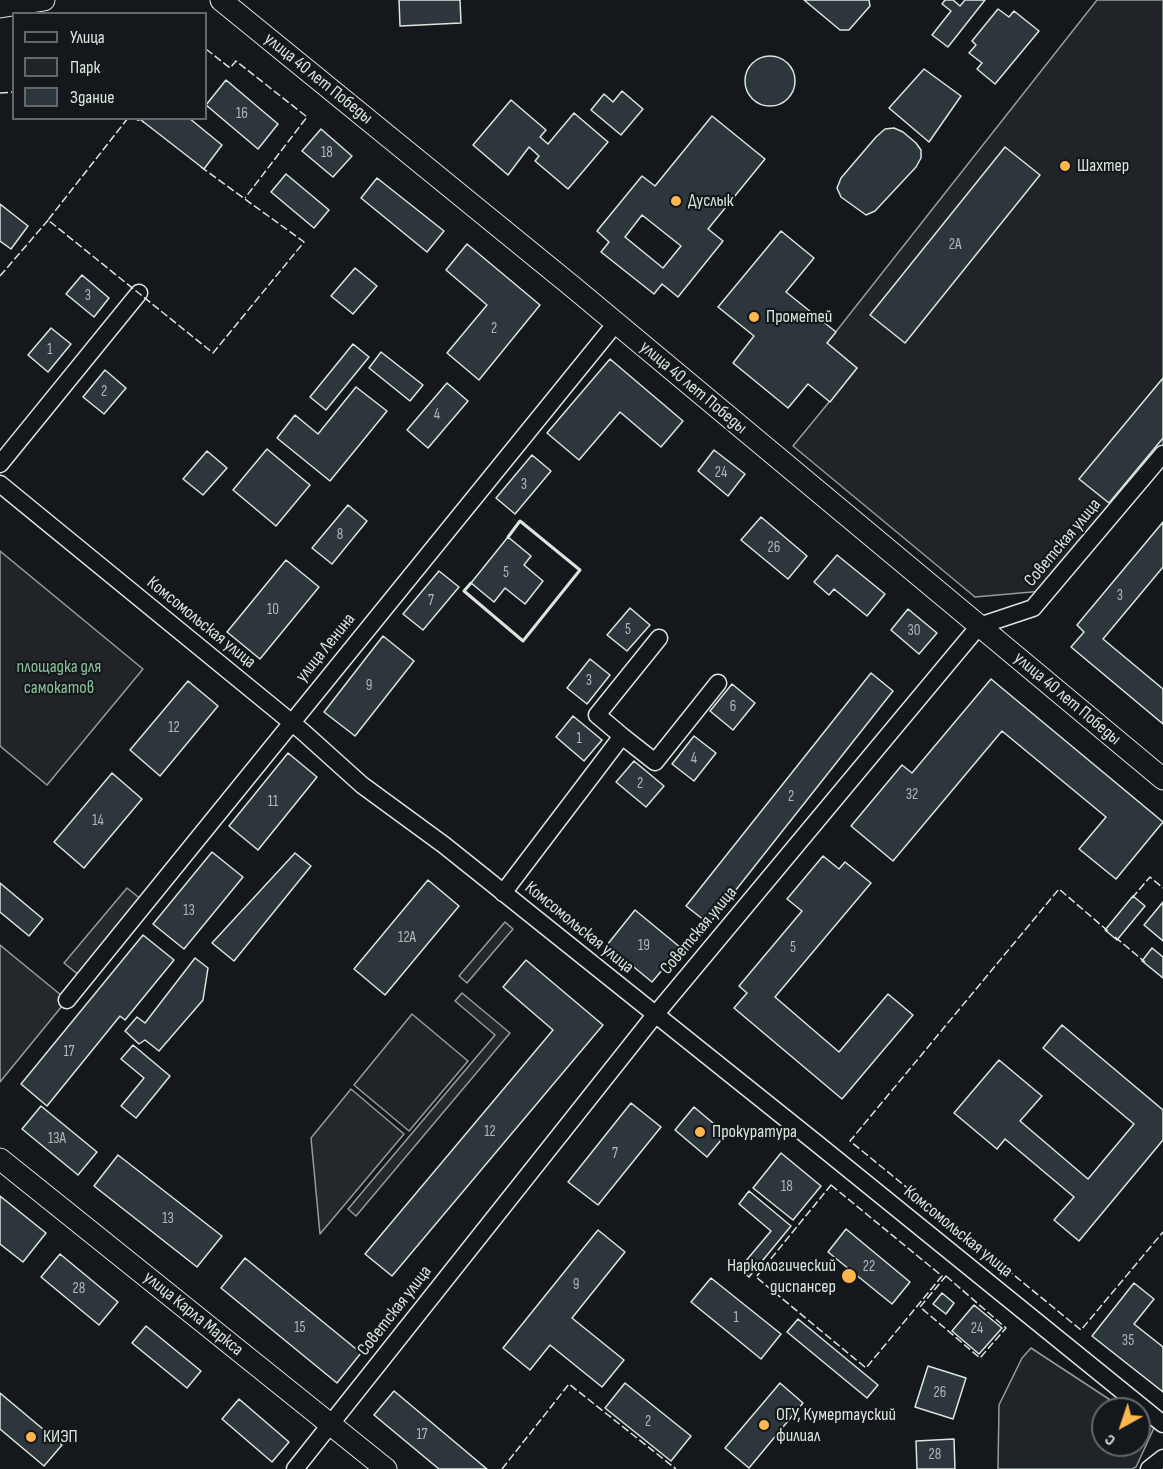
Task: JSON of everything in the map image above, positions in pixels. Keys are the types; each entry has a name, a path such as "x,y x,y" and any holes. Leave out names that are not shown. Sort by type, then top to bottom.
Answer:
{"main road":[{"path":"0,7 44,0"},
{"name":"улица 40 лет Победы","path":"221,0 616,322 1163,779"},
{"name":"улица Карла Маркса","path":"0,1159 386,1469"}],"street":[{"path":"0,464 139,293"},
{"name":"улица Ленина","path":"67,1000 616,322"},
{"name":"Советская улица","path":"295,1469 655,1015 979,626 1034,608 1163,454"},
{"name":"Комсомольская улица","path":"0,484 291,722 362,785 444,845 1163,1424"},
{"path":"659,638 597,715 655,762 718,683"},
{"path":"503,893 622,736"},
{"path":"1149,1469 1163,1458"}],"green space":[{"name":"Шахтер","path":"1097,0 1163,0 1163,445 1043,591 975,597 793,446 857,368 827,343"},
{"name":"площадка для самокатов","path":"0,551 143,669 47,785 0,746"},
{"path":"412,1014 468,1061 409,1131 354,1085"},
{"path":"1031,1348 1106,1397 1091,1397 1091,1457 1141,1457 1136,1467 1132,1469 998,1469 999,1405 1022,1358"}],"shaded area":[{"path":"127,888 142,900 80,976 64,963"},
{"path":"505,922 513,929 467,983 459,976"},
{"path":"0,945 67,1000 0,1082"},
{"path":"462,993 510,1033 356,1216 348,1209 495,1035 455,1001"},
{"path":"351,1089 404,1134 320,1234 311,1138"}],"building":[{"path":"399,0 460,0 461,23 400,26"},
{"path":"804,0 869,0 870,6 849,30 840,30"},
{"path":"945,0 953,0 960,6 965,0 985,0 948,47 932,35 951,11 942,4"},
{"path":"998,9 1009,17 1014,11 1039,31 995,84 977,69 982,63 969,53 976,45 972,41"},
{"path":"765,56 775,56 788,63 795,76 795,86 788,99 775,106 765,106 756,102 749,95 745,86 745,76 749,67 756,60"},
{"path":"924,69 961,96 929,142 889,108"},
{"path":"226,80 278,124 258,149 207,104"},
{"path":"622,91 643,109 621,135 591,110 604,94 613,102"},
{"path":"511,100 546,130 540,137 548,144 574,113 608,142 568,189 535,161 539,156 529,147 508,175 473,145"},
{"name":"Дуслык","path":"712,116 765,159 708,229 723,241 678,297 662,284 654,294 601,252 609,242 597,231 642,176 655,186","holes":["642,215 681,246 663,268 625,237"]},
{"path":"141,120 191,120 222,145 204,169"},
{"path":"894,128 916,143 921,150 921,158 916,167 875,211 866,215 841,197 837,188 841,178 876,137 885,129"},
{"path":"321,129 352,156 333,177 302,151"},
{"path":"1005,147 1040,175 905,343 870,315"},
{"path":"286,174 329,210 314,228 271,192"},
{"path":"377,178 444,231 427,252 361,198"},
{"path":"0,204 28,226 11,249 0,241"},
{"path":"781,231 814,258 786,292 836,332 827,343 857,368 830,402 808,384 788,408 733,363 754,336 718,307"},
{"path":"467,244 540,305 479,380 447,353 487,305 446,270"},
{"path":"355,268 377,286 353,314 331,296"},
{"path":"82,275 109,298 94,317 66,294"},
{"path":"51,328 71,344 48,372 28,355"},
{"path":"353,344 369,357 326,410 310,397"},
{"path":"381,352 423,385 410,401 369,368"},
{"path":"610,359 683,421 661,447 620,412 579,460 547,433"},
{"path":"105,370 126,388 104,414 83,397"},
{"path":"1163,378 1163,438 1109,503 1079,479"},
{"path":"447,383 468,401 428,448 407,430"},
{"path":"356,387 387,411 330,481 277,438 295,415 318,434"},
{"path":"267,449 310,485 276,526 233,490"},
{"path":"714,450 745,474 728,496 698,471"},
{"path":"207,451 227,468 203,495 183,479"},
{"path":"532,455 551,471 515,514 496,498"},
{"path":"348,505 367,521 332,564 312,548"},
{"path":"761,517 807,556 788,579 741,540"},
{"path":"1163,522 1163,567 1103,639 1163,689 1163,724 1071,647 1084,632 1077,625"},
{"path":"508,537 531,556 524,565 543,581 525,604 505,588 494,602 471,583"},
{"path":"837,555 885,594 867,616 834,589 829,595 814,582"},
{"path":"286,560 319,587 260,659 227,632"},
{"path":"439,571 459,587 423,630 403,614"},
{"path":"630,608 650,625 627,651 607,635"},
{"path":"908,609 937,633 919,654 891,630"},
{"path":"383,636 414,661 355,736 324,712"},
{"path":"590,659 610,675 587,704 567,688"},
{"path":"871,673 893,691 709,924 686,906"},
{"path":"991,679 1163,822 1116,879 1079,849 1106,817 1002,731 893,861 851,826 902,765 912,773"},
{"path":"188,681 218,706 160,776 130,750"},
{"path":"732,684 755,703 733,730 710,711"},
{"path":"573,716 602,740 584,761 556,737"},
{"path":"694,736 716,753 694,781 672,764"},
{"path":"288,753 317,777 258,850 229,826"},
{"path":"634,761 664,786 646,807 616,782"},
{"path":"112,773 142,799 84,868 54,842"},
{"path":"212,852 243,877 184,949 153,924"},
{"path":"295,853 311,866 234,961 212,943"},
{"path":"823,856 839,869 845,862 871,883 775,997 839,1052 888,994 913,1015 842,1099 734,1008 747,993 739,986 802,911 787,899"},
{"path":"428,880 459,906 385,995 354,969"},
{"path":"0,883 43,919 29,936 0,912"},
{"path":"1133,896 1145,906 1117,940 1105,930"},
{"path":"1163,902 1163,941 1144,925"},
{"path":"635,910 681,948 652,982 607,945"},
{"path":"143,935 174,960 125,1020 120,1016 47,1106 21,1084"},
{"path":"1152,948 1163,957 1163,978 1142,961"},
{"path":"195,958 208,968 203,1000 159,1051 145,1040 139,1044 125,1031 137,1017 145,1023"},
{"path":"526,960 603,1025 392,1276 365,1254 553,1030 503,987"},
{"path":"1062,1025 1163,1110 1163,1140 1079,1241 1054,1220 1074,1197 1005,1139 997,1149 954,1113 999,1060 1042,1096 1020,1121 1088,1179 1134,1124 1043,1048"},
{"path":"133,1045 170,1076 136,1118 121,1106 144,1078 121,1059"},
{"path":"631,1103 661,1127 598,1205 568,1182"},
{"path":"41,1106 97,1152 78,1175 22,1129"},
{"name":"Прокуратура","path":"694,1107 726,1134 707,1157 675,1130"},
{"path":"781,1153 821,1186 793,1220 753,1188"},
{"path":"118,1155 222,1236 197,1267 94,1186"},
{"path":"749,1191 791,1226 749,1277 739,1269 771,1231 739,1204"},
{"path":"0,1196 46,1233 23,1262 0,1244"},
{"path":"846,1229 910,1282 892,1304 828,1252"},
{"path":"598,1230 625,1252 572,1318 624,1360 602,1387 550,1345 530,1370 503,1348"},
{"path":"60,1254 118,1302 99,1325 41,1277"},
{"path":"245,1258 361,1353 337,1383 221,1288"},
{"path":"711,1278 781,1334 761,1359 691,1302"},
{"path":"1134,1283 1154,1299 1134,1324 1163,1347 1163,1392 1092,1336"},
{"path":"942,1293 954,1303 946,1314 933,1304"},
{"path":"974,1305 1002,1328 979,1354 952,1331"},
{"path":"798,1319 878,1385 867,1398 787,1332"},
{"path":"146,1326 201,1371 187,1388 132,1343"},
{"path":"928,1366 966,1378 953,1419 915,1407"},
{"path":"625,1383 691,1436 671,1461 605,1408"},
{"name":"ОГУ, Кумертауский филиал","path":"780,1383 803,1403 749,1468 725,1448"},
{"path":"394,1391 487,1469 439,1469 374,1415"},
{"name":"КИЭП","path":"0,1393 62,1445 44,1466 0,1429"},
{"path":"239,1399 289,1442 272,1462 222,1419"},
{"path":"954,1439 955,1469 917,1469 916,1441"}],"fence":[{"path":"207,50 230,68 236,61 307,117 245,198"},
{"path":"0,93 12,92"},
{"path":"126,120 48,220 213,353 304,242 201,167"},
{"path":"138,120 144,122"},
{"path":"0,276 50,218"},
{"path":"1132,898 1150,877 1163,888"},
{"path":"1108,931 1059,889 850,1141 1081,1330 1163,1232"},
{"path":"1115,937 1145,962"},
{"path":"831,1185 942,1276 866,1368 756,1277 831,1185"},
{"path":"946,1276 1006,1328 980,1358 920,1307 946,1276"},
{"path":"502,1469 569,1384 676,1469"}],"wall":[{"path":"471,583 464,591 523,641 580,570 520,521 508,537"}],"place":[{"name":"Шахтер","path":"1065,166"},
{"name":"Дуслык","path":"676,201"},
{"name":"Прометей","path":"754,317"},
{"name":"Прокуратура","path":"700,1132"},
{"name":"Наркологический диспансер","path":"849,1276"},
{"name":"ОГУ, Кумертауский филиал","path":"764,1425"},
{"name":"КИЭП","path":"31,1437"}]}
